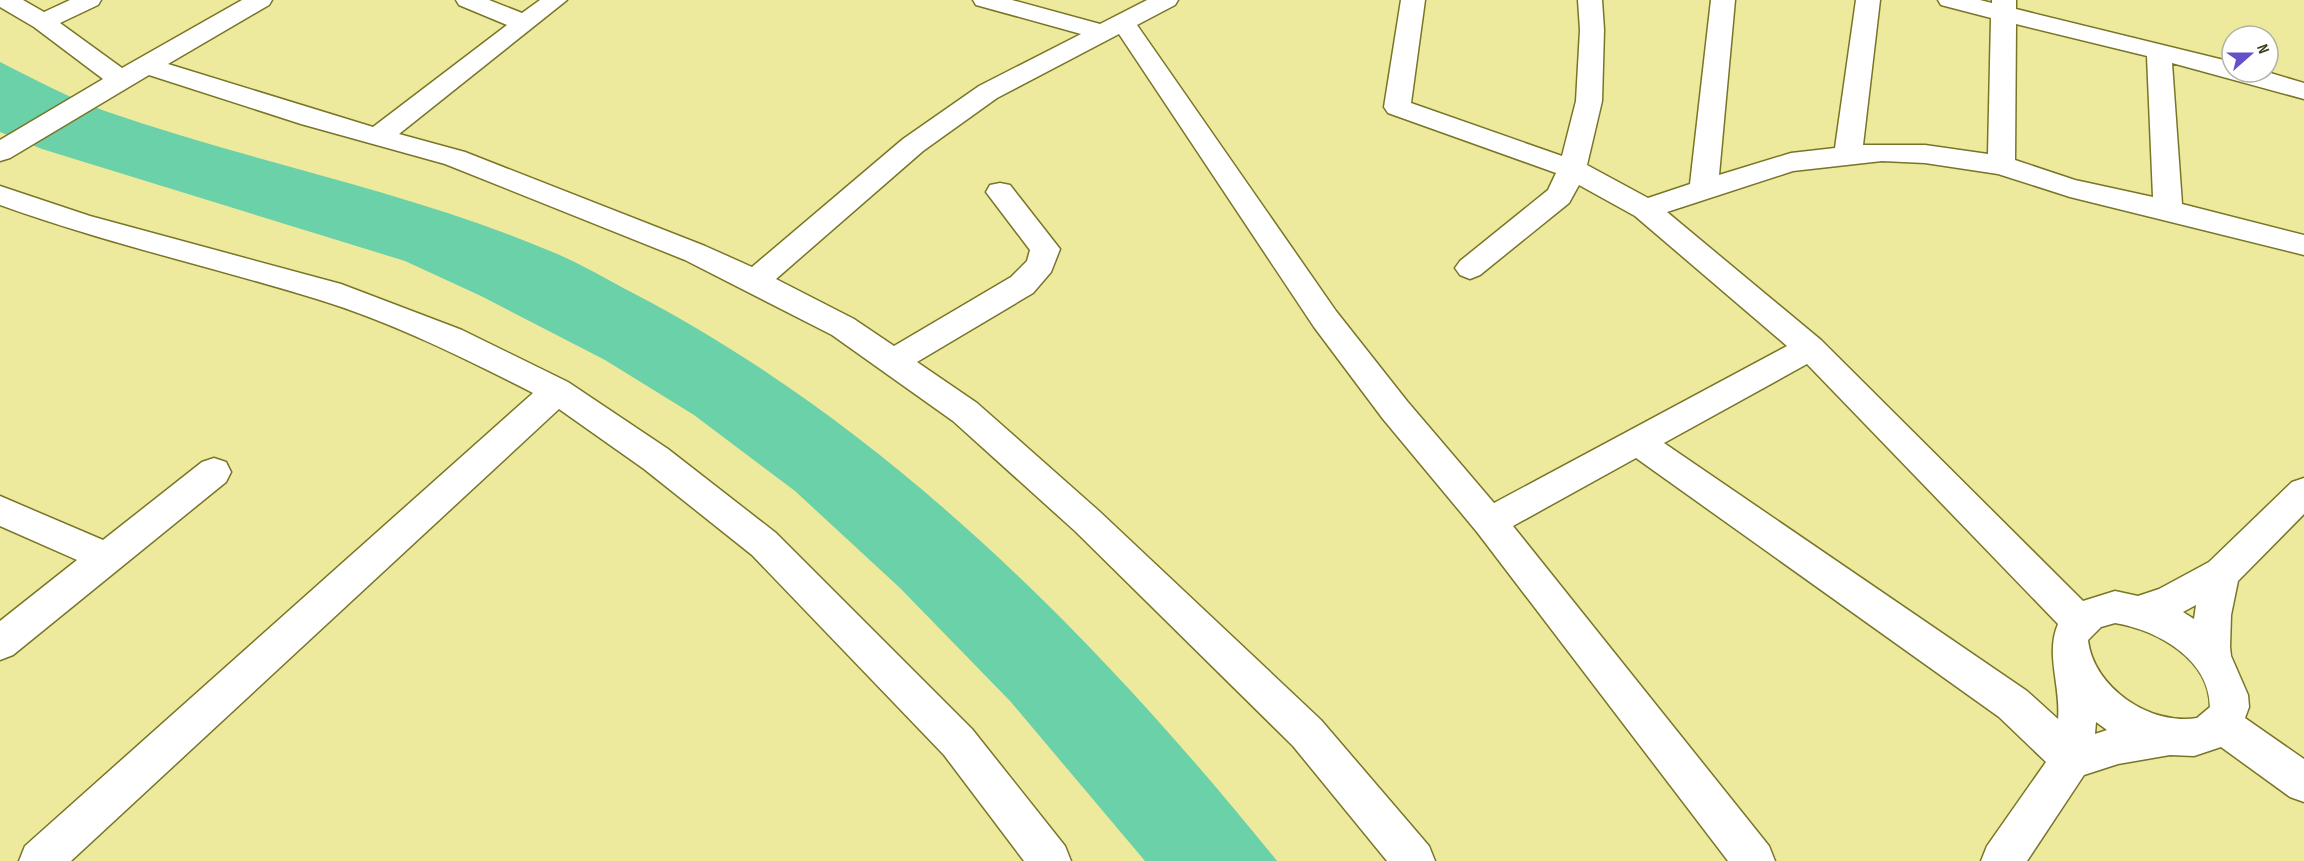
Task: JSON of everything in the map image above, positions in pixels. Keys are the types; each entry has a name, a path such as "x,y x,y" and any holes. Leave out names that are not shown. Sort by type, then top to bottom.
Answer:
{"street":[{"path":"6,0 133,72 454,158 695,253 843,327 965,412 1087,521 1307,733 1414,861"},
{"path":"43,22 89,0"},
{"path":"6,149 133,72 260,0"},
{"path":"468,0 524,23"},
{"path":"377,137 555,0"},
{"path":"985,0 1111,26 1325,319 1395,410 1490,522 1754,861"},
{"path":"755,281 913,145 988,92 1111,26 1166,0"},
{"path":"1413,0 1397,107 1572,170 1645,208 1810,348 2078,620"},
{"path":"1470,268 1559,196 1572,170 1588,101 1592,30 1590,0"},
{"path":"1704,189 1723,0"},
{"path":"1848,154 1868,0"},
{"path":"1950,0 2005,6 2220,67"},
{"path":"2001,165 2005,6"},
{"path":"2159,50 2168,210"},
{"path":"2280,84 2304,91"},
{"path":"1645,208 1791,162 1848,154 1882,152 1925,154 2001,165 2070,188 2168,210 2304,245"},
{"path":"893,362 1022,285 1041,265 1045,249 1000,192"},
{"path":"0,195 82,224 330,292 451,338 557,391 657,459 764,544 958,742 1050,861"},
{"path":"1490,522 1810,348"},
{"path":"40,861 557,391"},
{"path":"1638,441 2013,704 2039,726 2071,760"},
{"path":"0,643 214,472"},
{"path":"2140,611 2170,601 2222,573 2304,492"},
{"path":"0,510 108,558"},
{"path":"2212,658 2210,627 2214,599 2222,573"},
{"path":"2004,861 2071,760 2078,715 2074,667 2069,649 2071,633 2078,620 2094,610 2140,611 2166,622 2192,638 2212,658 2223,676 2229,694 2228,711 2221,724 2209,734 2169,737 2118,745 2071,760"},
{"path":"2074,667 2102,703 2123,718 2146,730 2169,737"},
{"path":"2221,724 2304,783"}],"shaded area":[{"path":"0,62 105,111 444,212 500,231 584,267 725,345 815,406 900,472 982,543 1061,618 1136,697 1277,861 1145,861 1010,701 900,588 795,491 694,415 605,360 481,296 405,261 42,149 0,132"}]}
